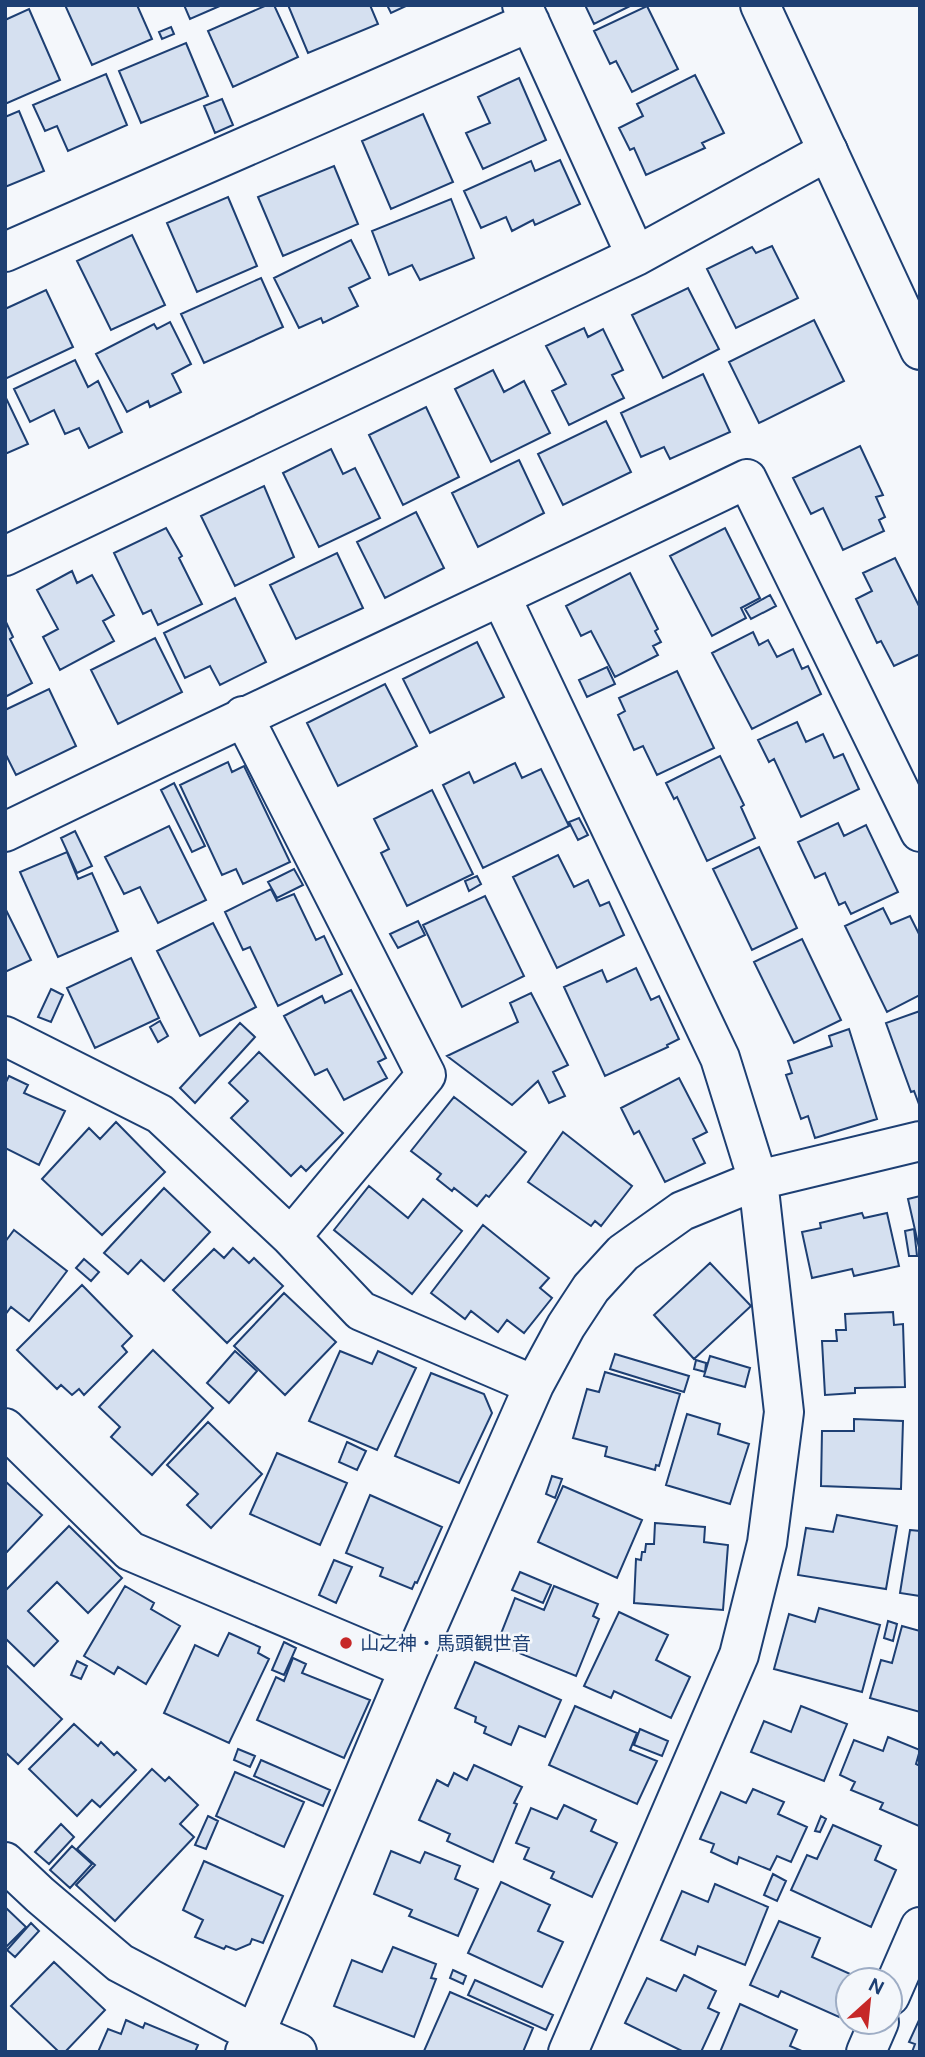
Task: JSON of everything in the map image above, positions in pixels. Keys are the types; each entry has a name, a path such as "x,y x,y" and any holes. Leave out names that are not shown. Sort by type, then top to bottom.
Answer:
{"street":[{"path":"760,5 920,350"},
{"path":"5,252 526,14 636,256"},
{"path":"5,556 636,256 828,151"},
{"path":"5,832 243,716 501,597 747,479 920,832"},
{"path":"501,597 720,1058 758,1180 783,1412 767,1543 739,1655 568,2052"},
{"path":"243,716 426,1075 291,1237"},
{"path":"5,1036 160,1114 291,1237 361,1311 534,1385"},
{"path":"250,2043 409,1669 534,1385 591,1288 623,1253 682,1211 758,1180 920,1141"},
{"path":"5,1428 130,1551 409,1669"},
{"path":"5,1862 120,1963 250,2043 297,2052"},
{"path":"903,1966 920,1927"}],"building":[{"path":"65,5 137,5 152,39 92,65"},
{"path":"184,5 222,5 190,19"},
{"path":"267,5 274,5 298,57 233,87 208,31"},
{"path":"288,5 370,5 378,24 308,53"},
{"path":"387,5 408,5 391,13"},
{"path":"585,5 632,5 594,24"},
{"path":"647,6 678,69 632,92 616,61 610,64 594,31"},
{"path":"29,9 60,80 5,104 5,20"},
{"path":"171,27 174,34 162,39 159,32"},
{"path":"186,43 208,96 141,123 119,71"},
{"path":"106,74 127,125 68,151 57,126 45,131 33,105"},
{"path":"695,75 724,133 702,143 705,148 646,175 634,148 630,150 619,128 643,116 637,104"},
{"path":"519,78 546,140 483,169 466,133 490,123 478,97"},
{"path":"222,99 233,125 215,133 204,106"},
{"path":"19,111 44,171 5,187 5,117"},
{"path":"423,114 453,182 391,209 362,141"},
{"path":"560,160 580,204 535,225 533,220 512,231 506,217 481,228 464,191 531,161 535,171"},
{"path":"334,166 358,224 283,256 258,197"},
{"path":"228,197 257,266 197,292 167,223"},
{"path":"451,199 474,258 420,280 412,265 389,275 372,231"},
{"path":"132,235 165,305 111,330 77,261"},
{"path":"351,240 370,278 349,288 358,306 323,323 321,318 299,328 274,278"},
{"path":"772,246 798,298 736,328 707,269 752,247 756,253"},
{"path":"261,278 283,327 204,363 181,314"},
{"path":"688,288 719,349 663,378 632,315"},
{"path":"46,290 73,347 5,379 5,309"},
{"path":"814,320 844,381 759,423 729,362"},
{"path":"170,322 191,364 172,374 181,392 150,407 148,401 127,412 96,354 154,324 157,329"},
{"path":"584,328 588,337 603,329 623,370 612,375 624,398 569,425 552,391 566,384 546,346"},
{"path":"75,360 88,387 98,381 122,432 89,448 79,428 65,434 54,410 30,422 14,389"},
{"path":"493,370 504,392 524,381 550,433 491,462 455,389"},
{"path":"703,374 730,432 670,459 664,447 641,457 621,413"},
{"path":"5,396 28,444 5,454"},
{"path":"426,407 459,477 403,505 369,435"},
{"path":"606,421 631,472 563,505 538,454"},
{"path":"860,446 883,495 876,497 885,517 879,520 884,531 843,550 823,508 811,514 793,478"},
{"path":"331,449 343,474 355,468 380,518 319,547 283,473"},
{"path":"519,460 544,513 478,547 452,493"},
{"path":"264,486 294,557 235,586 201,516"},
{"path":"416,512 444,568 385,598 357,542"},
{"path":"166,528 182,556 179,558 202,604 158,625 151,610 143,614 114,553"},
{"path":"725,528 760,598 741,608 746,618 712,636 670,556"},
{"path":"337,553 363,608 296,639 270,585"},
{"path":"895,558 920,608 920,654 894,666 881,641 877,643 856,599 872,591 863,573"},
{"path":"72,571 77,583 92,575 114,615 103,621 114,641 60,670 43,637 58,629 37,590"},
{"path":"630,573 658,629 655,631 661,642 653,646 658,655 615,677 591,631 581,636 566,606"},
{"path":"770,595 776,606 751,619 745,609"},
{"path":"235,598 266,662 220,685 210,666 185,678 164,633"},
{"path":"5,620 13,637 10,639 32,683 5,697"},
{"path":"753,632 759,645 768,640 777,657 793,649 802,669 808,666 821,694 752,729 712,653"},
{"path":"155,638 182,692 118,724 91,670"},
{"path":"477,642 504,697 430,733 403,679"},
{"path":"607,667 615,684 587,697 579,680"},
{"path":"677,671 714,748 657,775 643,746 634,750 618,715 625,711 619,698"},
{"path":"385,684 417,746 338,786 307,723"},
{"path":"49,689 76,746 16,775 5,753 5,710"},
{"path":"797,722 806,742 823,734 834,758 843,754 859,789 801,817 774,759 769,762 758,740"},
{"path":"720,756 744,805 741,807 755,838 707,861 677,797 674,799 666,783"},
{"path":"228,762 232,772 244,766 290,862 243,884 236,869 222,875 180,785"},
{"path":"515,763 522,778 541,769 569,826 483,868 443,785 469,772 474,783"},
{"path":"174,783 205,846 192,852 161,790"},
{"path":"432,790 473,874 407,906 381,853 389,849 374,819"},
{"path":"579,818 588,835 578,840 569,822"},
{"path":"838,823 844,836 866,825 898,892 851,914 845,902 839,905 825,873 815,878 798,842"},
{"path":"169,826 206,900 158,923 140,887 124,894 105,857"},
{"path":"75,831 92,866 77,873 61,838"},
{"path":"759,847 797,928 752,950 713,869"},
{"path":"67,852 78,879 92,873 118,931 58,957 20,872"},
{"path":"558,855 574,887 588,880 600,906 609,902 624,935 557,968 513,877"},
{"path":"294,869 303,885 277,898 268,882"},
{"path":"477,876 481,884 469,891 465,881"},
{"path":"271,889 277,901 294,894 316,940 324,936 342,974 278,1006 250,947 243,950 225,912"},
{"path":"485,896 524,976 462,1007 423,925"},
{"path":"5,908 31,960 5,972"},
{"path":"883,908 891,924 910,916 920,936 920,995 887,1012 845,926"},
{"path":"418,921 425,935 398,948 390,934"},
{"path":"213,923 256,1007 200,1036 157,951"},
{"path":"802,939 841,1020 794,1043 754,962"},
{"path":"131,958 159,1018 95,1048 67,988"},
{"path":"636,968 651,1000 659,996 679,1039 667,1045 668,1047 605,1076 564,987 602,970 607,982"},
{"path":"51,989 63,995 51,1022 38,1017"},
{"path":"351,990 386,1058 378,1062 387,1078 344,1100 327,1069 315,1075 284,1016 322,996 325,1003"},
{"path":"531,993 568,1065 553,1072 565,1096 549,1103 538,1081 512,1105 447,1056 518,1022 510,1003"},
{"path":"920,1011 920,1107 914,1091 911,1092 886,1023"},
{"path":"160,1021 168,1036 158,1042 150,1027"},
{"path":"240,1023 255,1037 195,1103 180,1088"},
{"path":"849,1029 877,1119 815,1138 808,1116 801,1119 786,1075 792,1073 788,1061 832,1046 829,1036"},
{"path":"259,1052 343,1133 306,1171 301,1166 291,1176 231,1118 248,1101 229,1083"},
{"path":"9,1076 28,1085 24,1093 65,1111 39,1165 5,1148 5,1084"},
{"path":"679,1078 707,1132 693,1139 705,1163 665,1182 639,1131 634,1134 621,1108"},
{"path":"454,1097 526,1152 489,1197 486,1195 477,1206 437,1179 441,1174 411,1151"},
{"path":"116,1122 165,1172 102,1235 42,1179 89,1128 100,1139"},
{"path":"563,1132 632,1186 601,1226 595,1221 591,1226 528,1182"},
{"path":"369,1186 408,1218 423,1199 462,1231 412,1294 334,1230"},
{"path":"164,1188 210,1232 164,1281 141,1260 128,1274 104,1253"},
{"path":"920,1196 920,1252 908,1199"},
{"path":"862,1213 864,1218 887,1213 899,1266 854,1276 852,1269 812,1278 802,1232 821,1228 820,1223"},
{"path":"483,1225 549,1278 540,1288 552,1298 524,1333 507,1320 498,1332 471,1311 465,1319 431,1293"},
{"path":"914,1229 917,1256 909,1256 905,1231"},
{"path":"14,1230 67,1271 29,1321 11,1307 5,1315 5,1242"},
{"path":"233,1248 249,1263 254,1258 283,1286 227,1343 173,1290 214,1249 224,1258"},
{"path":"84,1259 99,1272 91,1281 76,1268"},
{"path":"710,1263 751,1306 694,1359 654,1315"},
{"path":"82,1285 132,1336 122,1346 127,1352 84,1395 79,1389 72,1395 61,1385 57,1389 17,1350"},
{"path":"284,1293 336,1342 285,1395 234,1346"},
{"path":"893,1312 894,1325 903,1324 905,1387 855,1388 855,1393 825,1395 822,1341 837,1341 836,1330 846,1330 845,1314"},
{"path":"153,1350 213,1408 152,1475 111,1437 120,1427 99,1407"},
{"path":"235,1351 257,1371 229,1403 207,1383"},
{"path":"340,1351 372,1364 378,1351 416,1368 377,1450 309,1421"},
{"path":"615,1354 689,1376 684,1392 610,1369"},
{"path":"710,1356 750,1368 745,1387 704,1376"},
{"path":"696,1360 706,1363 705,1372 694,1369"},
{"path":"605,1372 680,1394 659,1466 656,1465 655,1470 605,1456 607,1447 573,1438 587,1389 599,1392"},
{"path":"431,1373 484,1394 492,1413 459,1483 395,1456"},
{"path":"687,1414 720,1424 718,1434 749,1444 730,1504 666,1485"},
{"path":"854,1419 903,1421 901,1489 821,1486 822,1431 854,1431"},
{"path":"208,1422 262,1474 211,1528 187,1505 198,1494 167,1465"},
{"path":"347,1442 366,1451 357,1470 339,1462"},
{"path":"277,1453 347,1483 320,1545 250,1514"},
{"path":"552,1476 562,1479 555,1498 546,1494"},
{"path":"5,1481 42,1515 5,1554"},
{"path":"563,1486 642,1520 617,1578 538,1542"},
{"path":"370,1495 442,1527 412,1589 380,1576 383,1568 346,1553"},
{"path":"837,1515 897,1526 886,1589 798,1575 806,1528 833,1532"},
{"path":"655,1523 705,1527 704,1542 728,1545 723,1610 634,1603 636,1559 641,1560 646,1544 654,1544"},
{"path":"69,1526 122,1578 88,1613 57,1582 28,1611 58,1641 34,1666 5,1638 5,1591"},
{"path":"910,1530 920,1531 920,1596 900,1593"},
{"path":"334,1560 352,1567 336,1603 319,1595"},
{"path":"520,1572 551,1585 543,1603 512,1590"},
{"path":"125,1586 154,1603 151,1609 180,1626 146,1684 118,1667 114,1674 84,1656"},
{"path":"554,1586 598,1604 593,1616 599,1619 576,1676 497,1644 515,1598 544,1610"},
{"path":"819,1608 880,1625 862,1692 774,1669 789,1614 815,1622"},
{"path":"619,1612 668,1635 656,1660 690,1677 671,1718 614,1691 611,1698 584,1686"},
{"path":"888,1621 897,1624 893,1641 884,1638"},
{"path":"902,1626 920,1631 920,1712 870,1698 881,1660 892,1663"},
{"path":"229,1633 260,1647 258,1653 269,1659 229,1743 164,1713 195,1645 218,1656"},
{"path":"284,1642 296,1648 284,1675 272,1670"},
{"path":"293,1658 306,1664 302,1673 370,1700 344,1758 257,1720 276,1677 284,1681"},
{"path":"77,1661 87,1666 81,1679 71,1675"},
{"path":"475,1662 561,1700 545,1737 519,1726 511,1745 484,1733 486,1727 475,1722 476,1717 455,1708"},
{"path":"5,1664 62,1719 18,1764 5,1752"},
{"path":"575,1706 637,1733 630,1750 657,1761 637,1804 549,1765"},
{"path":"801,1706 847,1724 824,1781 751,1752 764,1721 791,1732"},
{"path":"74,1724 98,1746 101,1742 114,1755 117,1752 136,1770 100,1807 92,1800 77,1816 29,1769"},
{"path":"640,1729 668,1741 662,1756 634,1745"},
{"path":"888,1737 920,1750 916,1764 920,1766 919,1826 880,1809 883,1803 851,1790 855,1782 840,1775 854,1740 883,1751"},
{"path":"238,1749 255,1756 250,1767 234,1760"},
{"path":"261,1760 330,1790 323,1806 254,1776"},
{"path":"474,1765 522,1787 493,1862 447,1841 450,1834 419,1820 437,1780 448,1786 454,1773 467,1780"},
{"path":"152,1769 165,1781 169,1777 198,1805 180,1824 194,1837 115,1921 76,1885 95,1865 77,1849"},
{"path":"235,1772 304,1802 284,1847 216,1816"},
{"path":"753,1789 784,1802 778,1814 807,1827 791,1862 777,1856 770,1870 739,1857 737,1864 711,1852 714,1844 700,1839 721,1792 746,1803"},
{"path":"564,1805 596,1820 591,1831 617,1843 592,1897 551,1878 554,1872 524,1859 529,1848 516,1843 531,1808 557,1819"},
{"path":"208,1816 218,1821 206,1849 195,1845"},
{"path":"821,1816 826,1819 820,1832 815,1831"},
{"path":"61,1824 74,1837 49,1864 35,1852"},
{"path":"833,1825 881,1846 875,1860 896,1870 871,1927 791,1890 807,1855 817,1859"},
{"path":"72,1846 92,1864 70,1888 50,1870"},
{"path":"391,1851 420,1863 425,1852 460,1866 455,1879 478,1889 458,1936 409,1916 412,1910 374,1894"},
{"path":"204,1861 283,1896 263,1943 252,1939 250,1944 236,1950 226,1946 224,1949 195,1937 203,1920 183,1910"},
{"path":"773,1874 786,1881 777,1901 764,1895"},
{"path":"501,1882 550,1905 538,1931 563,1942 542,1987 468,1953"},
{"path":"715,1884 768,1907 745,1965 698,1946 695,1955 661,1940 682,1891 708,1902"},
{"path":"5,1907 26,1927 5,1948"},
{"path":"779,1921 820,1938 812,1957 834,1967 834,2015 781,1991 778,1997 750,1985"},
{"path":"31,1923 39,1931 15,1957 7,1950"},
{"path":"393,1947 436,1964 431,1978 436,1979 414,2037 334,2006 352,1960 382,1972"},
{"path":"54,1962 105,2010 65,2052 59,2052 11,2006"},
{"path":"453,1970 466,1976 463,1984 450,1978"},
{"path":"684,1975 716,1991 708,2008 719,2013 701,2052 684,2052 625,2023 647,1978 676,1991"},
{"path":"475,1980 553,2015 546,2030 468,1995"},
{"path":"450,1992 533,2028 523,2052 424,2051"},
{"path":"740,2004 797,2030 790,2046 804,2052 720,2052"},
{"path":"920,2018 920,2052 912,2052 915,2044 909,2042"},
{"path":"126,2020 143,2028 145,2023 198,2045 195,2052 98,2052 108,2029 121,2034"}],"place":[{"name":"山之神・馬頭観世音","path":"346,1643"}]}
